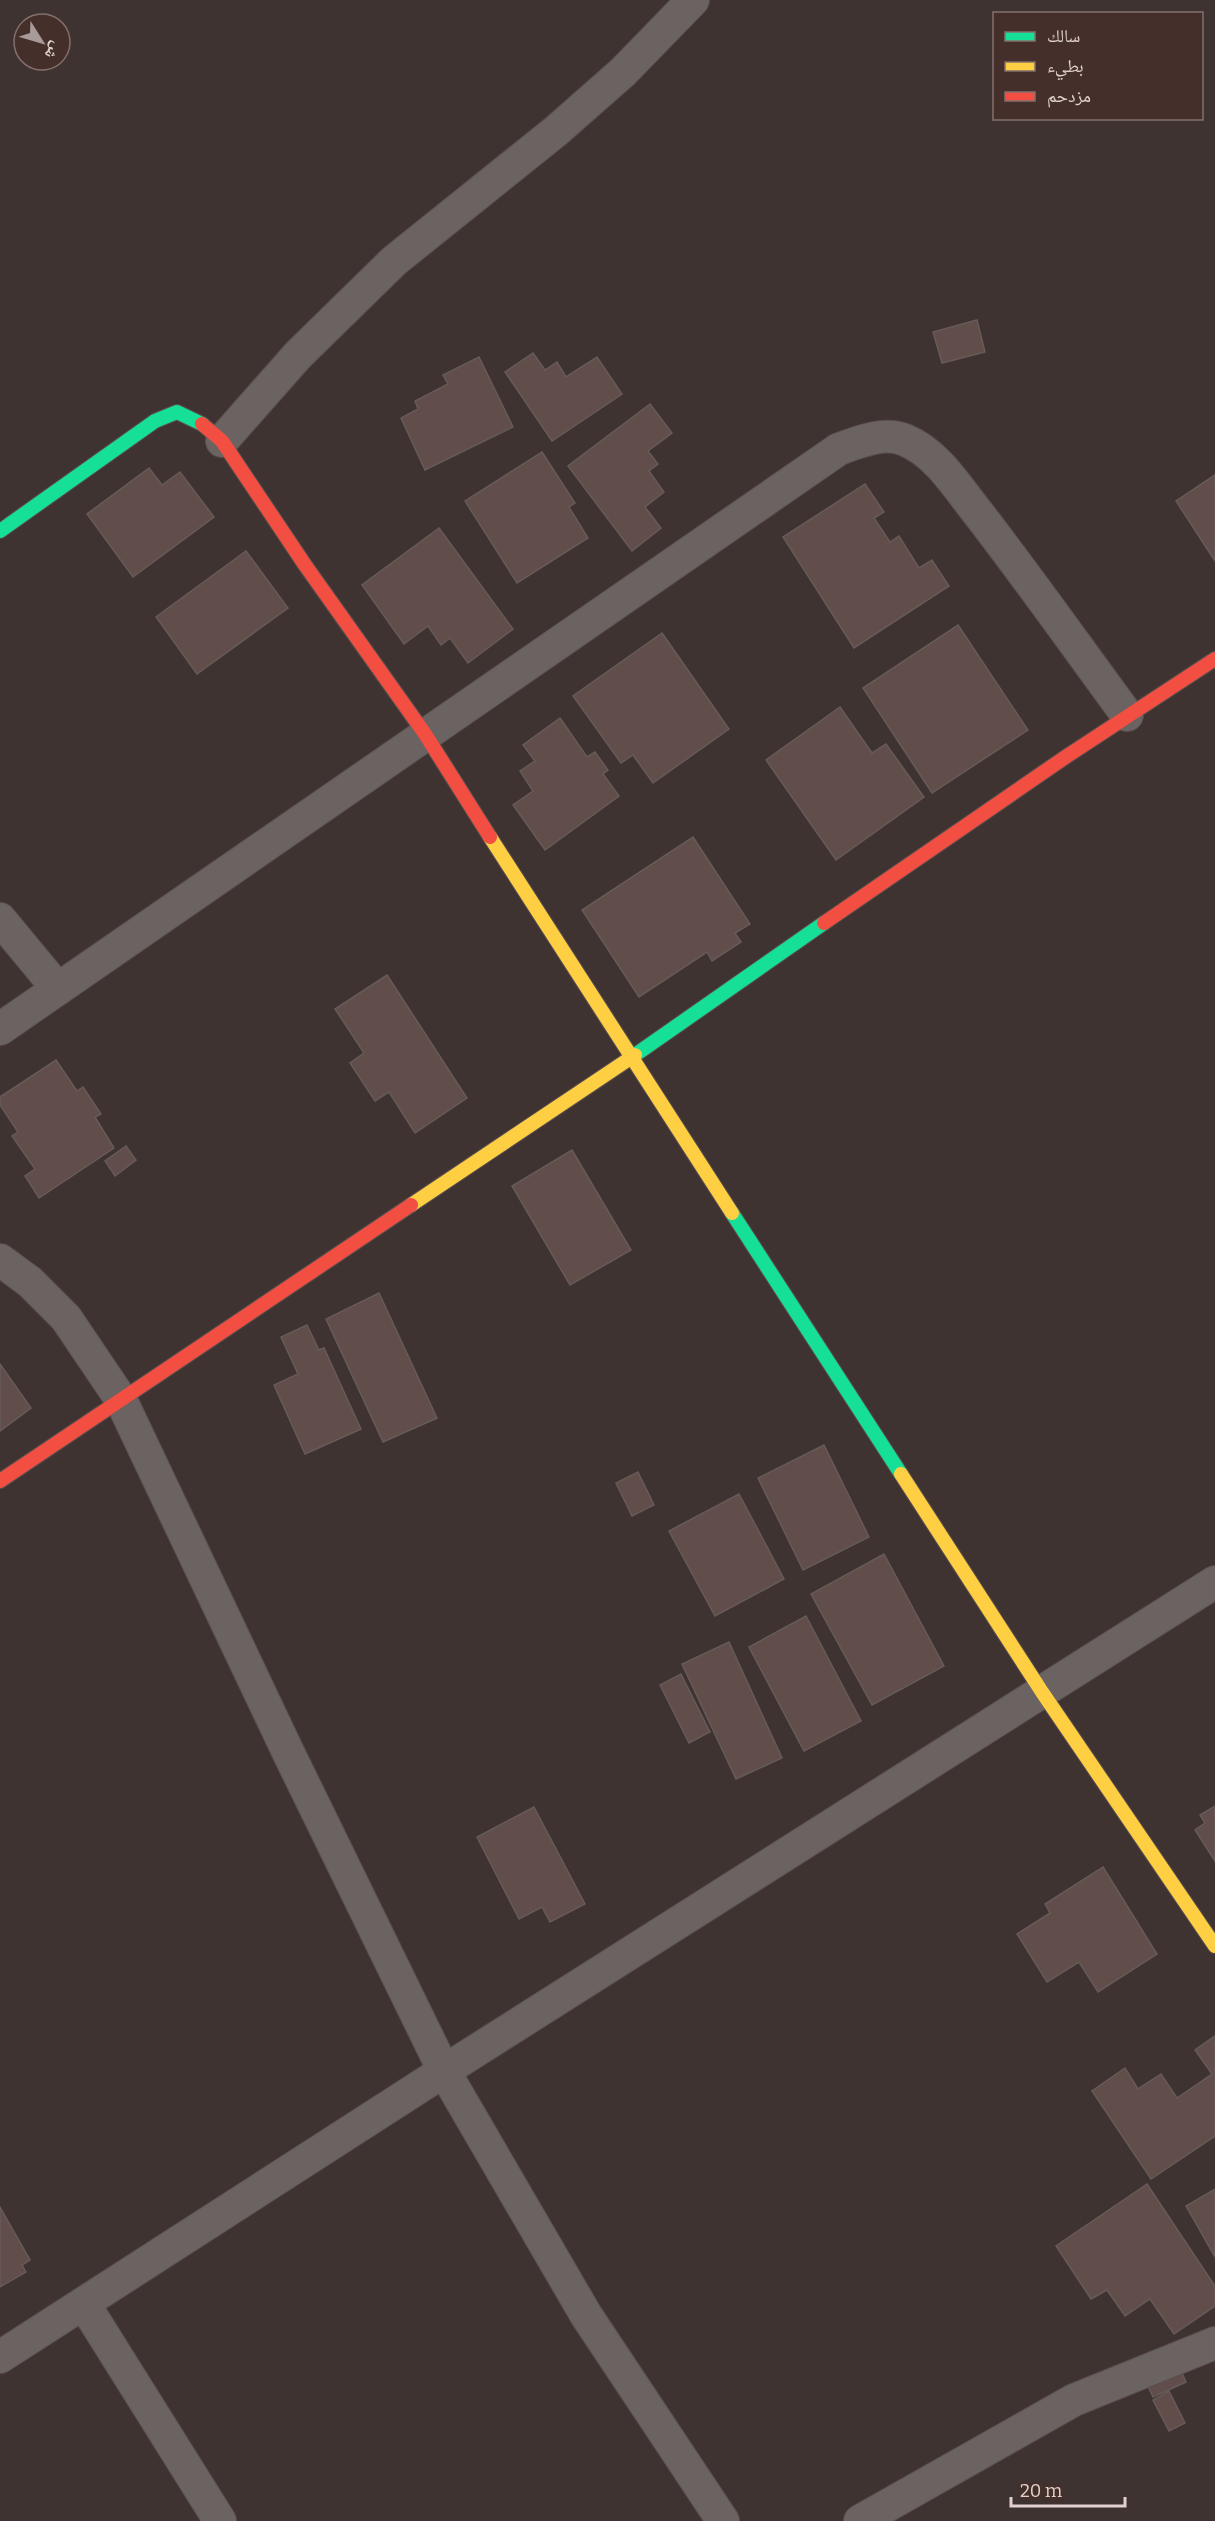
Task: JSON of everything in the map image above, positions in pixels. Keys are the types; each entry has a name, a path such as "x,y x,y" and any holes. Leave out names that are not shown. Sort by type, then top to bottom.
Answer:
{"street":[{"path":"222,441 298,355 394,261 581,109 623,72 693,0"},
{"path":"0,531 155,421 177,412 204,425 222,441 331,603 425,734 630,1057 1042,1692 1215,1946"},
{"path":"0,1029 839,449 881,437 902,438 921,447 937,462 1003,545 1127,715"},
{"path":"0,1481 120,1398 630,1057 1127,715 1215,659"},
{"path":"0,919 58,989"},
{"path":"0,1260 30,1282 66,1318 120,1398 289,1754 444,2070 586,2315 723,2521"},
{"path":"0,2357 444,2070 1215,1582"},
{"path":"84,2304 220,2521"},
{"path":"860,2521 1074,2400 1215,2343"}],"building":[{"path":"977,320 985,352 942,363 933,332"},
{"path":"533,353 545,370 557,362 566,377 597,357 622,394 552,441 505,372"},
{"path":"479,357 513,427 425,470 401,418 418,409 415,401 448,384 443,375"},
{"path":"650,404 672,433 648,451 658,464 649,471 664,492 645,507 661,528 632,551 568,466"},
{"path":"542,452 575,503 569,507 588,538 517,583 465,501"},
{"path":"149,468 162,485 180,472 214,517 133,577 87,514"},
{"path":"1215,475 1215,561 1176,501"},
{"path":"865,484 884,512 874,518 890,542 899,536 919,568 932,560 949,586 854,648 783,537"},
{"path":"439,528 513,629 468,663 450,638 441,645 428,626 404,644 362,585"},
{"path":"246,551 288,608 197,674 156,617"},
{"path":"958,625 1028,730 932,793 863,688"},
{"path":"662,633 729,729 653,783 633,755 621,763 573,696"},
{"path":"840,707 872,753 886,744 924,797 836,860 766,760"},
{"path":"560,718 587,757 595,752 608,770 603,774 619,796 545,850 513,805 533,791 520,771 535,761 523,745"},
{"path":"693,837 750,924 735,933 741,942 712,961 707,952 639,997 582,910"},
{"path":"387,975 467,1098 415,1133 389,1092 375,1101 350,1063 364,1053 335,1009"},
{"path":"56,1060 77,1091 83,1087 101,1114 95,1117 114,1148 39,1198 25,1176 35,1169 12,1136 18,1132 0,1105 0,1097"},
{"path":"126,1146 136,1160 115,1176 105,1161"},
{"path":"572,1150 631,1250 570,1285 512,1186"},
{"path":"379,1293 437,1418 383,1442 326,1319"},
{"path":"307,1325 319,1350 324,1348 361,1429 305,1454 274,1385 298,1374 281,1337"},
{"path":"0,1364 31,1408 0,1431"},
{"path":"824,1445 869,1537 803,1570 758,1478"},
{"path":"638,1472 654,1505 632,1516 616,1483"},
{"path":"739,1494 784,1579 715,1616 669,1531"},
{"path":"884,1554 944,1666 872,1705 811,1594"},
{"path":"806,1616 861,1721 804,1751 749,1647"},
{"path":"729,1642 782,1758 736,1779 682,1664"},
{"path":"681,1674 710,1732 689,1743 660,1685"},
{"path":"1215,1806 1215,1861 1195,1830 1205,1823 1200,1815"},
{"path":"534,1807 585,1904 550,1922 542,1907 519,1919 477,1837"},
{"path":"1103,1867 1157,1954 1098,1992 1079,1962 1047,1982 1017,1934 1050,1913 1045,1904"},
{"path":"1215,2036 1215,2136 1151,2179 1092,2091 1125,2068 1138,2089 1161,2074 1177,2098 1212,2074 1195,2050"},
{"path":"1147,2184 1215,2286 1215,2306 1174,2334 1150,2299 1125,2316 1107,2290 1091,2299 1056,2246"},
{"path":"1215,2189 1215,2257 1186,2206"},
{"path":"0,2207 30,2260 22,2265 26,2272 0,2287"},
{"path":"1179,2366 1186,2382 1153,2397 1146,2382"},
{"path":"1169,2391 1185,2423 1169,2431 1153,2400"}],"traffic: fast":[{"path":"0,531 155,421 177,412 202,424"},
{"path":"635,1055 824,923"},
{"path":"732,1213 901,1474"}],"traffic: slow":[{"path":"490,837 732,1213"},
{"path":"411,1205 635,1055"},
{"path":"901,1474 1042,1692 1215,1946"}],"traffic: jam":[{"path":"202,424 222,441 305,565 425,734 490,837"},
{"path":"824,923 1067,756 1215,659"},
{"path":"0,1481 411,1205"}]}
